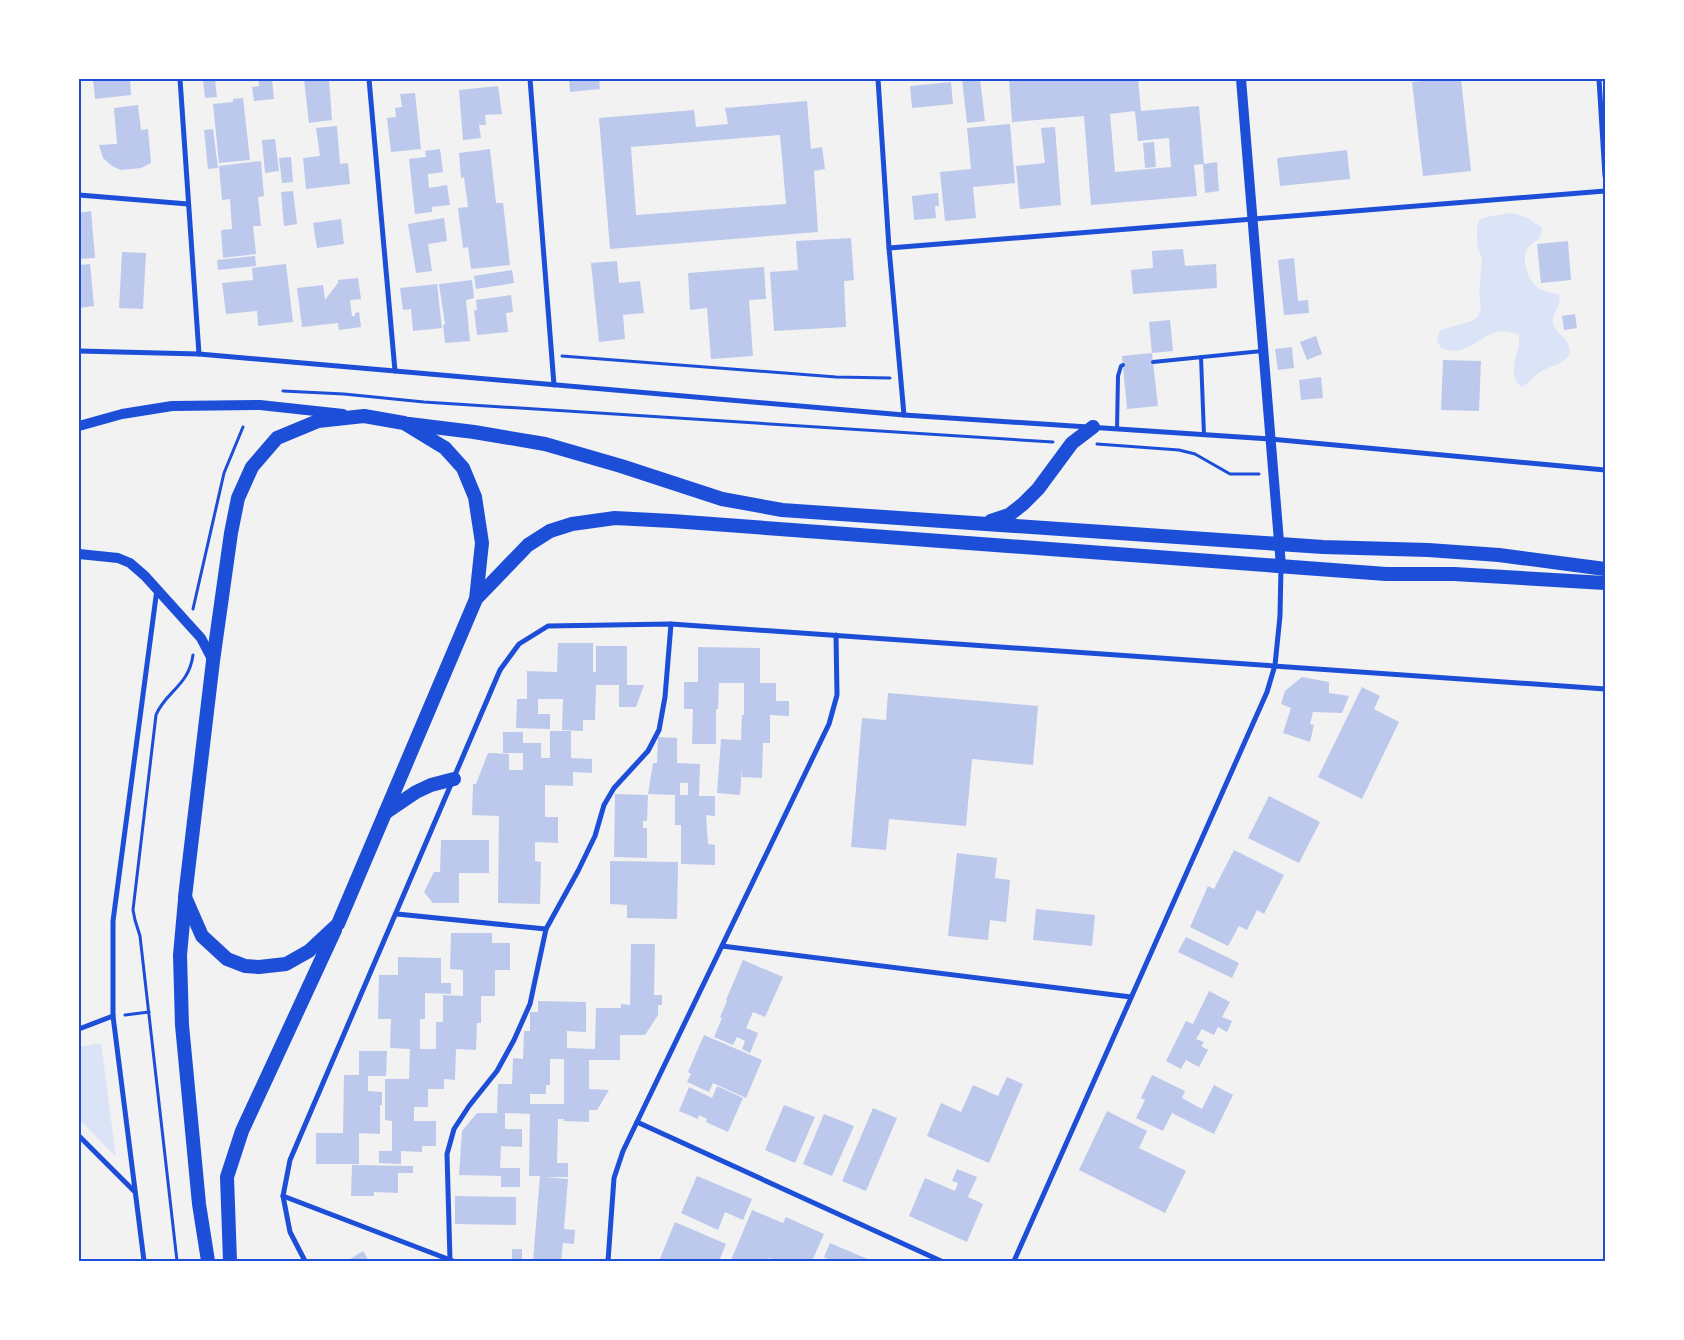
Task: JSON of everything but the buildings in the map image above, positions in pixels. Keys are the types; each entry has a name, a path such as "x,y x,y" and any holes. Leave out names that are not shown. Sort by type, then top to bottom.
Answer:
{"highway":[{"path":"208,1261 199,1204 182,1026 180,955 185,897 213,661 231,533 238,498 252,467 277,438 318,421 364,416 546,444 722,499 782,510 1278,544 1500,555 1605,569"},
{"path":"230,1261 227,1177 242,1131 338,924 476,599 482,542 475,497 463,468 445,448 404,423"},
{"path":"984,524 1009,515 1024,504 1038,489 1072,443 1093,427"},
{"path":"476,599 528,544 550,532 572,524 615,518 1386,574 1454,574 1605,583"},
{"path":"384,813 416,792 431,785 454,779"},
{"path":"185,897 202,936 227,959 245,966 259,967 286,964 309,951 338,924"}],"main road":[{"path":"1240,79 1280,566"},
{"path":"79,426 122,414 172,406 260,405 364,416"},
{"path":"79,554 118,558 130,563 157,589 201,638 213,661"}],"street":[{"path":"180,79 199,354"},
{"path":"369,79 395,371"},
{"path":"530,79 554,385"},
{"path":"878,79 889,248 904,414"},
{"path":"1598,79 1605,176"},
{"path":"889,248 1605,191"},
{"path":"79,195 188,204"},
{"path":"79,351 199,354 904,414 1270,440 1605,470"},
{"path":"1014,1261 1266,692 1275,665 1280,616 1280,566"},
{"path":"144,1261 113,1016 113,921 157,589"},
{"path":"305,1261 290,1232 283,1196 290,1160 500,670 519,644 548,626 672,624 1605,689"},
{"path":"283,1196 451,1261 447,1154 454,1129 469,1106 497,1071 514,1040 530,1004 546,929 594,836 604,805 614,788 648,751 659,730 666,697 672,624"},
{"path":"608,1261 614,1178 623,1151 830,724 837,695 836,635"},
{"path":"397,914 546,929"},
{"path":"722,946 1131,998"},
{"path":"79,1029 113,1016"},
{"path":"637,1122 941,1261"},
{"path":"79,1136 135,1193"}],"lane":[{"path":"1153,362 1262,351"},
{"path":"1201,357 1204,435"},
{"path":"1117,429 1118,376 1120,366 1123,365"}],"path":[{"path":"552,355 836,377 900,378"},
{"path":"277,391 344,394 424,402 816,428 1179,450 1196,454 1230,474 1272,474"},
{"path":"177,1261 140,936 134,920 133,910 156,715 160,707 184,681 193,658 191,627 194,599 224,473 243,427"},
{"path":"113,1016 149,1012"}],"shaded area":[{"path":"1512,213 1528,218 1542,228 1539,239 1528,248 1526,253 1526,269 1537,287 1559,294 1560,299 1553,323 1555,329 1567,341 1570,350 1569,355 1560,363 1543,370 1521,387 1514,375 1519,335 1507,331 1496,332 1461,350 1451,351 1440,347 1437,339 1440,330 1472,321 1478,316 1481,308 1479,292 1482,259 1477,244 1479,220"},
{"path":"101,1043 116,1157 79,1119 79,1047"}]}
